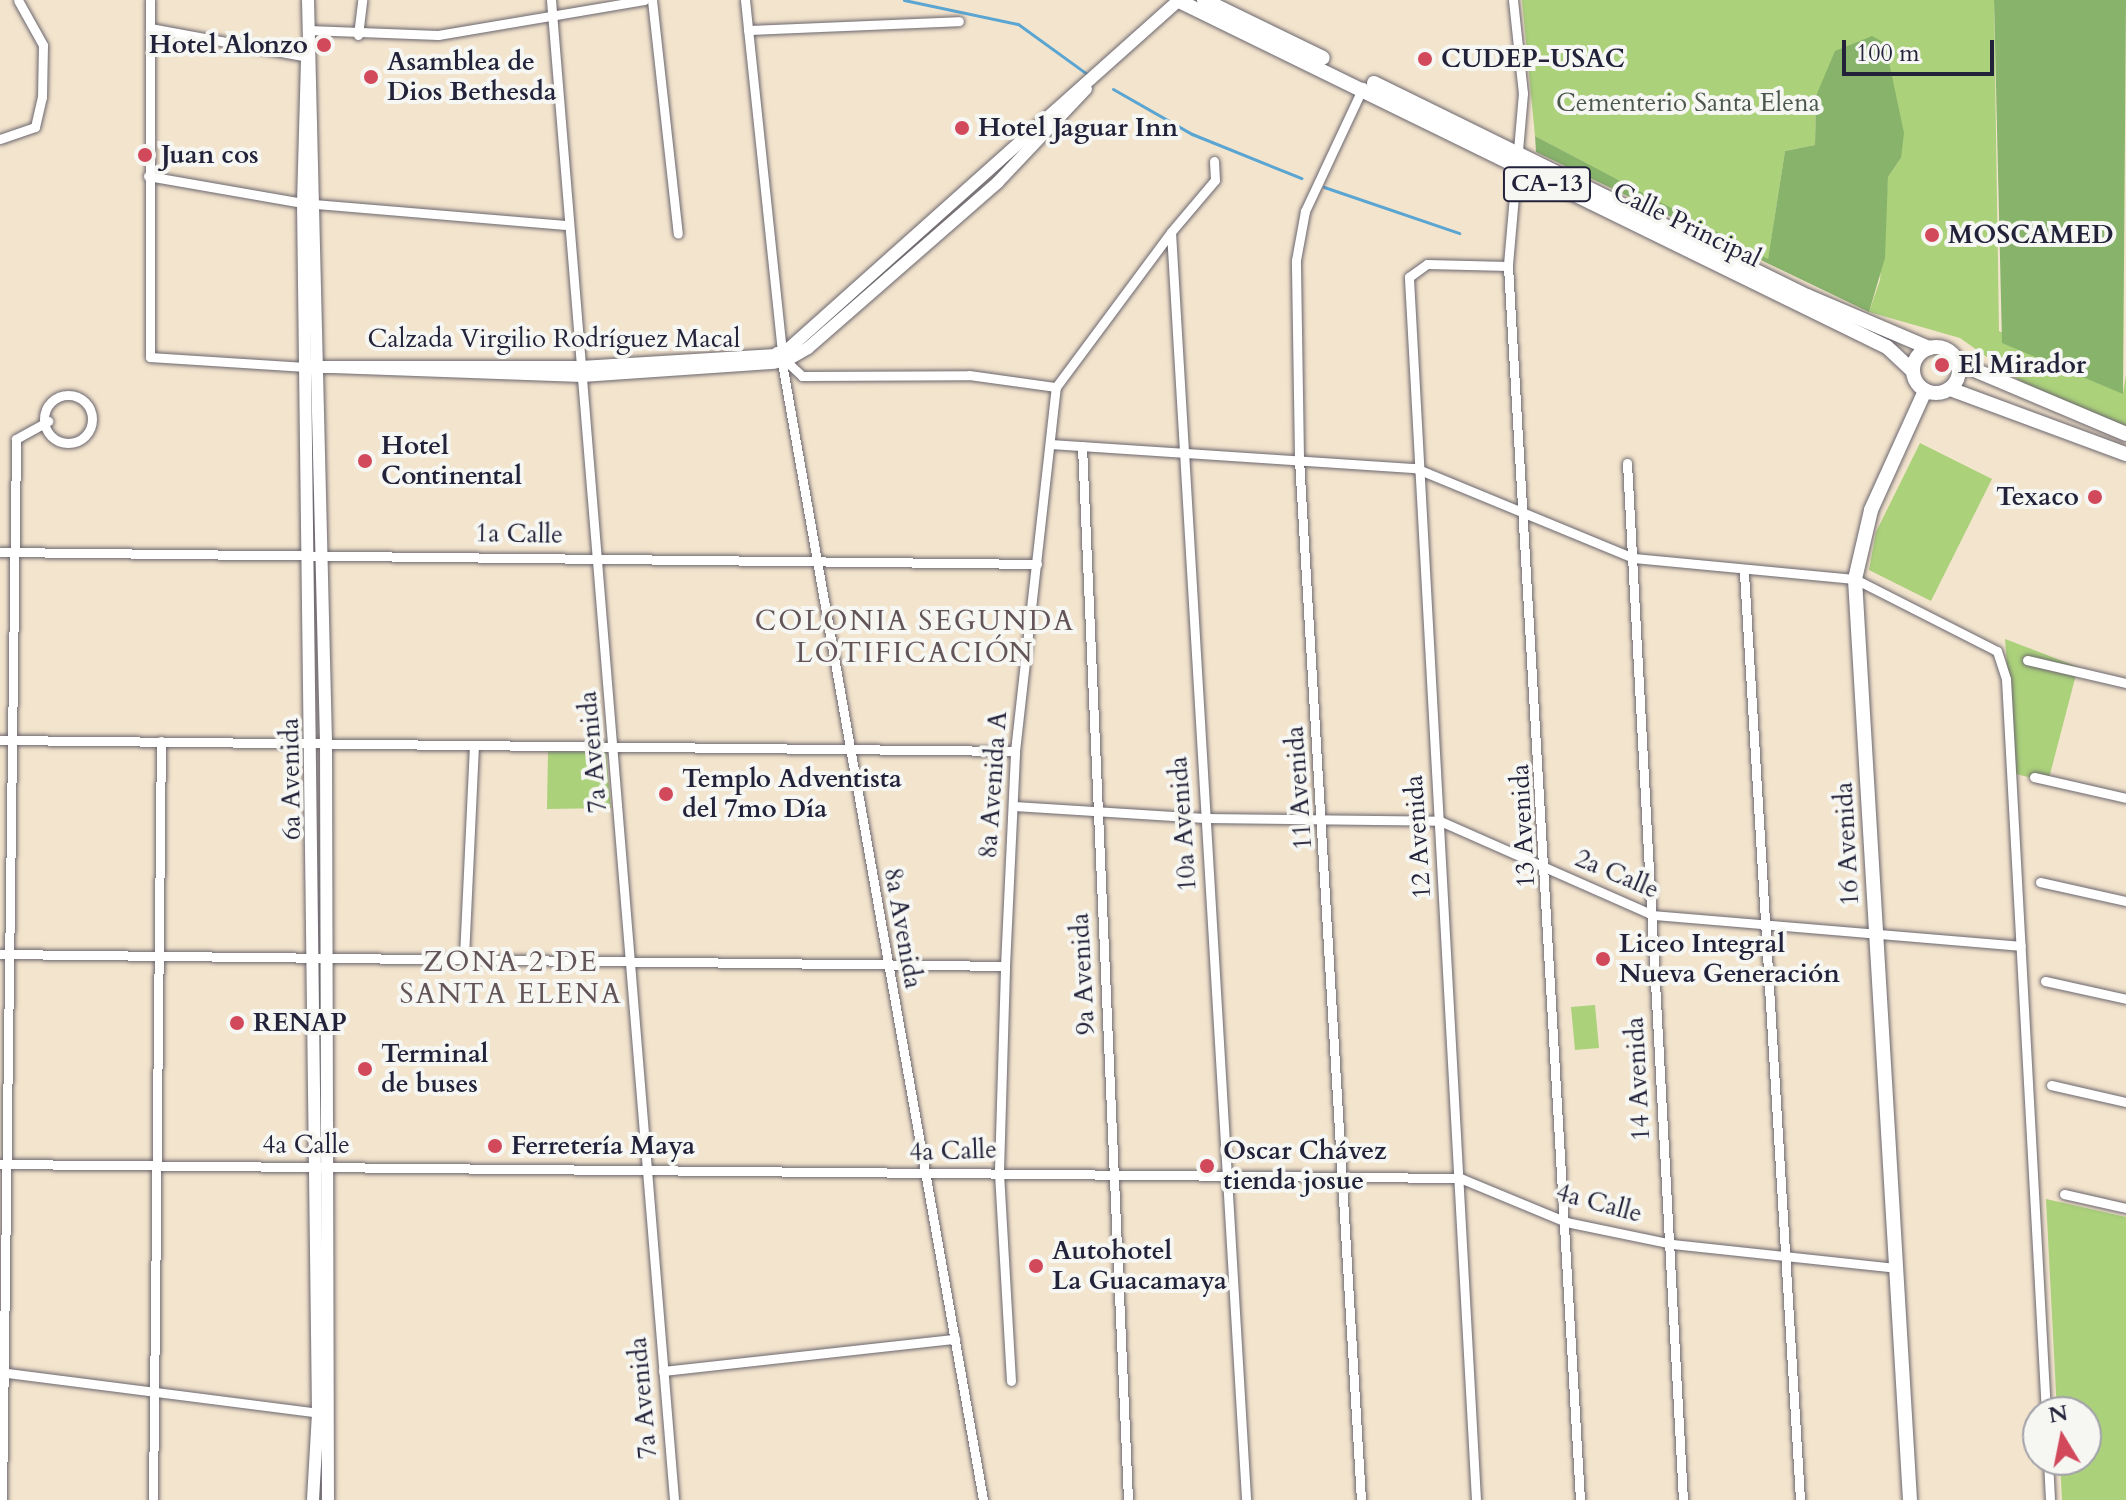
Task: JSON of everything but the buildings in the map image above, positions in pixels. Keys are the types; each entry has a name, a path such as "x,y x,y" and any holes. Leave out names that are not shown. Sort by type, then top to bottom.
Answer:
{"main road":[{"name":"Calle Principal","path":"1178,0 1363,87 1516,169 1887,347 1913,371"},
{"name":"Calle Principal","path":"1204,0 1929,348"},
{"name":"CA-13","path":"1929,348 1947,350 1958,363 2126,434"},
{"path":"1913,371 1929,348"},
{"path":"1950,389 1958,363"},
{"name":"CA-13","path":"1913,371 1925,391"},
{"path":"1925,391 1950,389 2126,454"},
{"name":"16 Avenida","path":"1910,1500 1855,579 1871,510 1925,391"}],"street":[{"path":"0,139 35,127 43,45 18,0"},
{"path":"150,0 148,176 309,204 564,225"},
{"name":"6a Avenida","path":"308,0 312,367 321,553 324,1414 328,1500"},
{"path":"358,35 362,0"},
{"name":"7a Avenida","path":"551,0 564,225 581,371 616,746 630,960 674,1500"},
{"path":"308,30 358,35 438,35 552,19 644,0"},
{"path":"652,0 678,234"},
{"name":"8a Avenida","path":"745,0 783,357 813,561 983,1500"},
{"path":"1178,0 1086,89 998,182 783,357 802,376 969,375 1056,387 1171,232 1215,180 1214,161"},
{"name":"13 Avenida","path":"1513,0 1523,93 1515,151 1508,266 1528,510 1580,1500"},
{"path":"748,30 959,21"},
{"path":"150,28 308,57"},
{"name":"11 Avenida","path":"1361,1500 1323,818 1299,458 1296,260 1305,211 1363,87"},
{"name":"Calzada Virgilio Rodríguez Macal","path":"148,176 150,357 312,367 581,371 783,357"},
{"name":"10a Avenida","path":"1171,232 1188,454 1205,818 1229,1178 1232,1354 1246,1500"},
{"name":"12 Avenida","path":"1476,1500 1440,821 1415,468 1409,277 1427,264 1508,266"},
{"name":"6a Avenida","path":"312,367 306,553 320,743"},
{"name":"8a Avenida A","path":"1011,1381 999,1171 1005,966 1015,751 1056,387"},
{"path":"2,1500 5,740 17,552 17,435 48,421 56,395 84,396 86,436 79,445 58,446 48,421"},
{"path":"1051,444 1415,468 1528,510 1633,558 1744,573 1855,579 1997,651 2006,679 2045,1396"},
{"name":"9a Avenida","path":"1082,446 1128,1500"},
{"name":"14 Avenida","path":"1627,463 1672,1244 1683,1500"},
{"name":"1a Calle","path":"0,552 321,553 1037,564"},
{"path":"1744,573 1800,1500"},
{"path":"2027,660 2126,683"},
{"path":"5,740 1015,751"},
{"path":"153,1500 161,741"},
{"path":"464,957 474,745"},
{"path":"2034,777 2126,798"},
{"name":"2a Calle","path":"1014,806 1205,818 1440,821 1653,915 1767,929 2021,946"},
{"path":"2040,882 2126,901"},
{"path":"4,954 157,959 464,957 1005,966"},
{"path":"2045,981 2126,999"},
{"path":"2051,1085 2126,1102"},
{"name":"4a Calle","path":"2,1164 323,1166 647,1175 925,1175 999,1171 1229,1178 1460,1178 1566,1222 1672,1244 1786,1259 1896,1268"},
{"path":"2064,1194 2126,1208"},
{"path":"663,1371 955,1339"},
{"path":"1,1372 324,1414"},
{"name":"6a Avenida","path":"313,1500 324,1414"},
{"path":"2049,1476 2050,1500"}],"green space":[{"name":"Cementerio Santa Elena","path":"1522,0 1994,0 1999,331 2123,393 2126,375 2126,427 2029,387 1960,338 1869,312 1880,280 1888,177 1901,158 1890,67 1816,96 1815,145 1785,151 1768,260 1535,136"},
{"path":"1994,0 2126,0 2123,394 2002,343"},
{"path":"1872,36 1885,43 1904,133 1901,158 1888,177 1885,258 1869,312 1536,152 1535,136 1768,259 1785,151 1815,145 1816,96 1835,51"},
{"path":"1920,443 1992,479 1931,601 1869,570 1876,532"},
{"path":"2005,639 2078,667 2048,782 2016,774"},
{"path":"548,751 606,752 611,808 547,809"},
{"path":"1595,1005 1599,1048 1575,1050 1571,1007"},
{"path":"2046,1199 2126,1217 2126,1500 2062,1500 2061,1476 2102,1476 2102,1396 2056,1396"}],"waterway":[{"path":"904,0 1018,24 1087,74"},
{"path":"1113,89 1192,134 1301,178"},
{"path":"1324,187 1459,233"}],"place":[{"name":"Hotel Alonzo","path":"324,45"},
{"name":"CUDEP-USAC","path":"1425,59"},
{"name":"Asamblea de Dios Bethesda","path":"371,77"},
{"name":"Hotel Jaguar Inn","path":"962,128"},
{"name":"Juan cos","path":"145,155"},
{"name":"MOSCAMED","path":"1932,235"},
{"name":"El Mirador","path":"1942,365"},
{"name":"Hotel Continental","path":"365,461"},
{"name":"Texaco","path":"2095,497"},
{"name":"Templo Adventista del 7mo Día","path":"666,794"},
{"name":"Liceo Integral Nueva Generación","path":"1603,959"},
{"name":"RENAP","path":"237,1023"},
{"name":"Terminal de buses","path":"365,1069"},
{"name":"Ferretería Maya","path":"495,1146"},
{"name":"Oscar Chávez tienda josue","path":"1207,1166"},
{"name":"Autohotel La Guacamaya","path":"1036,1266"}],"district":[{"name":"COLONIA SEGUNDA LOTIFICACIÓN","path":"915,637"},
{"name":"ZONA 2 DE SANTA ELENA","path":"511,978"}]}
